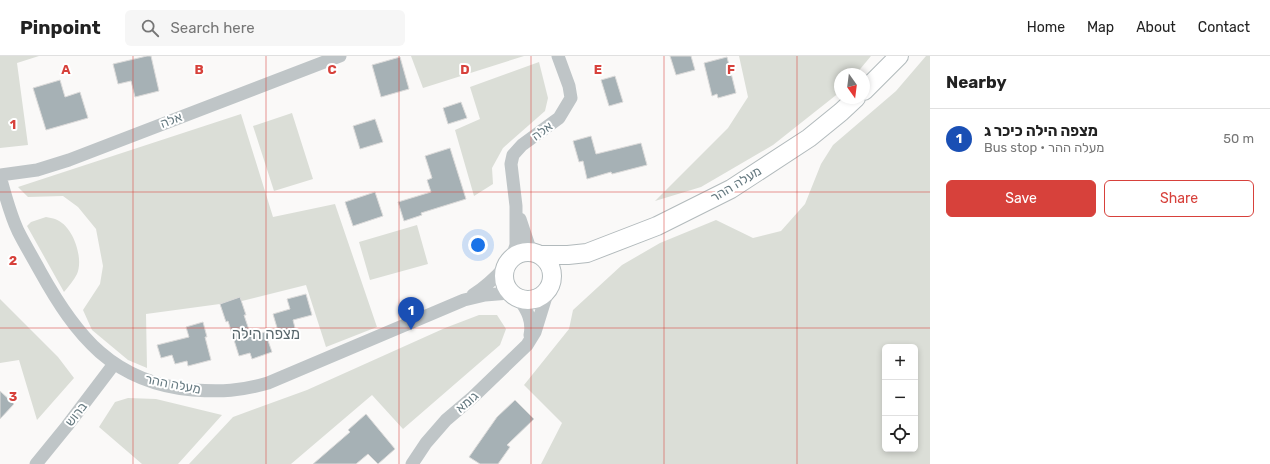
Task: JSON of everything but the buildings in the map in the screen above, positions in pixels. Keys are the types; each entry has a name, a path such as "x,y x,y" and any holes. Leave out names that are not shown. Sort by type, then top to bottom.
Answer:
{"street":[{"name":"אלה","path":"0,176 37,170 69,160 340,56"},
{"name":"אלה","path":"507,263 516,245 516,206 511,164 513,156 522,145 559,118 571,98 569,86 558,56"},
{"path":"870,85 899,56"},
{"name":"מעלה ההר","path":"537,254 568,255 587,253 657,226 731,189 809,138 850,104"},
{"name":"מעלה ההר","path":"0,176 6,200 18,231 57,302 90,343 114,364 138,377 160,384 184,389 230,391 247,389 268,383 464,300 484,288 495,278 507,263"},
{"name":"אלה","path":"516,206 529,246 537,254"},
{"name":"מעלה ההר","path":"551,283 563,269 576,260 602,247"},
{"path":"520,253 537,254 547,261 552,271 551,283 535,332 528,345 532,324 527,311 506,287 503,279 507,263 520,253"},
{"path":"515,296 527,300 536,299 543,295 551,283"},
{"name":"מעלה ההר","path":"464,300 485,295 515,296"},
{"name":"גומא","path":"412,464 426,443 446,420 473,397 528,345"},
{"name":"ברוש","path":"36,464 114,364"}],"shaded area":[{"path":"0,56 39,56 17,63 28,145 0,148"},
{"path":"411,56 524,56 423,88"},
{"path":"739,56 871,56 861,68 834,68 834,97 773,145 701,187 655,201 728,128 748,97"},
{"path":"926,56 930,56 930,464 541,464 562,423 524,385 569,329 573,310 622,265 660,243 716,220 753,238 781,231 805,204 821,164 833,145 896,91"},
{"path":"539,62 548,98 545,111 503,148 492,168 493,184 474,196 455,130 480,119 470,87"},
{"path":"292,113 313,179 274,191 253,126"},
{"path":"241,114 273,217 335,204 377,327 326,347 306,285 242,301 146,314 147,368 128,360 92,330 83,310 100,284 103,266 96,229 78,207 63,196 28,197 18,187"},
{"path":"46,217 61,222 67,228 72,235 78,251 79,267 77,274 64,292 27,226 31,222"},
{"path":"417,225 428,264 370,280 359,242"},
{"path":"0,299 58,357 74,378 37,420 19,360 0,363"},
{"path":"479,315 497,315 506,329 500,345 403,429 372,395 291,464 189,464 233,417 307,390 445,328"},
{"path":"128,398 156,399 222,415 178,464 142,464 99,427 115,402"}],"place":[{"name":"מצפה הילה כיכר ג","path":"411,330"}],"district":[{"name":"מצפה הילה","path":"266,334"}]}
